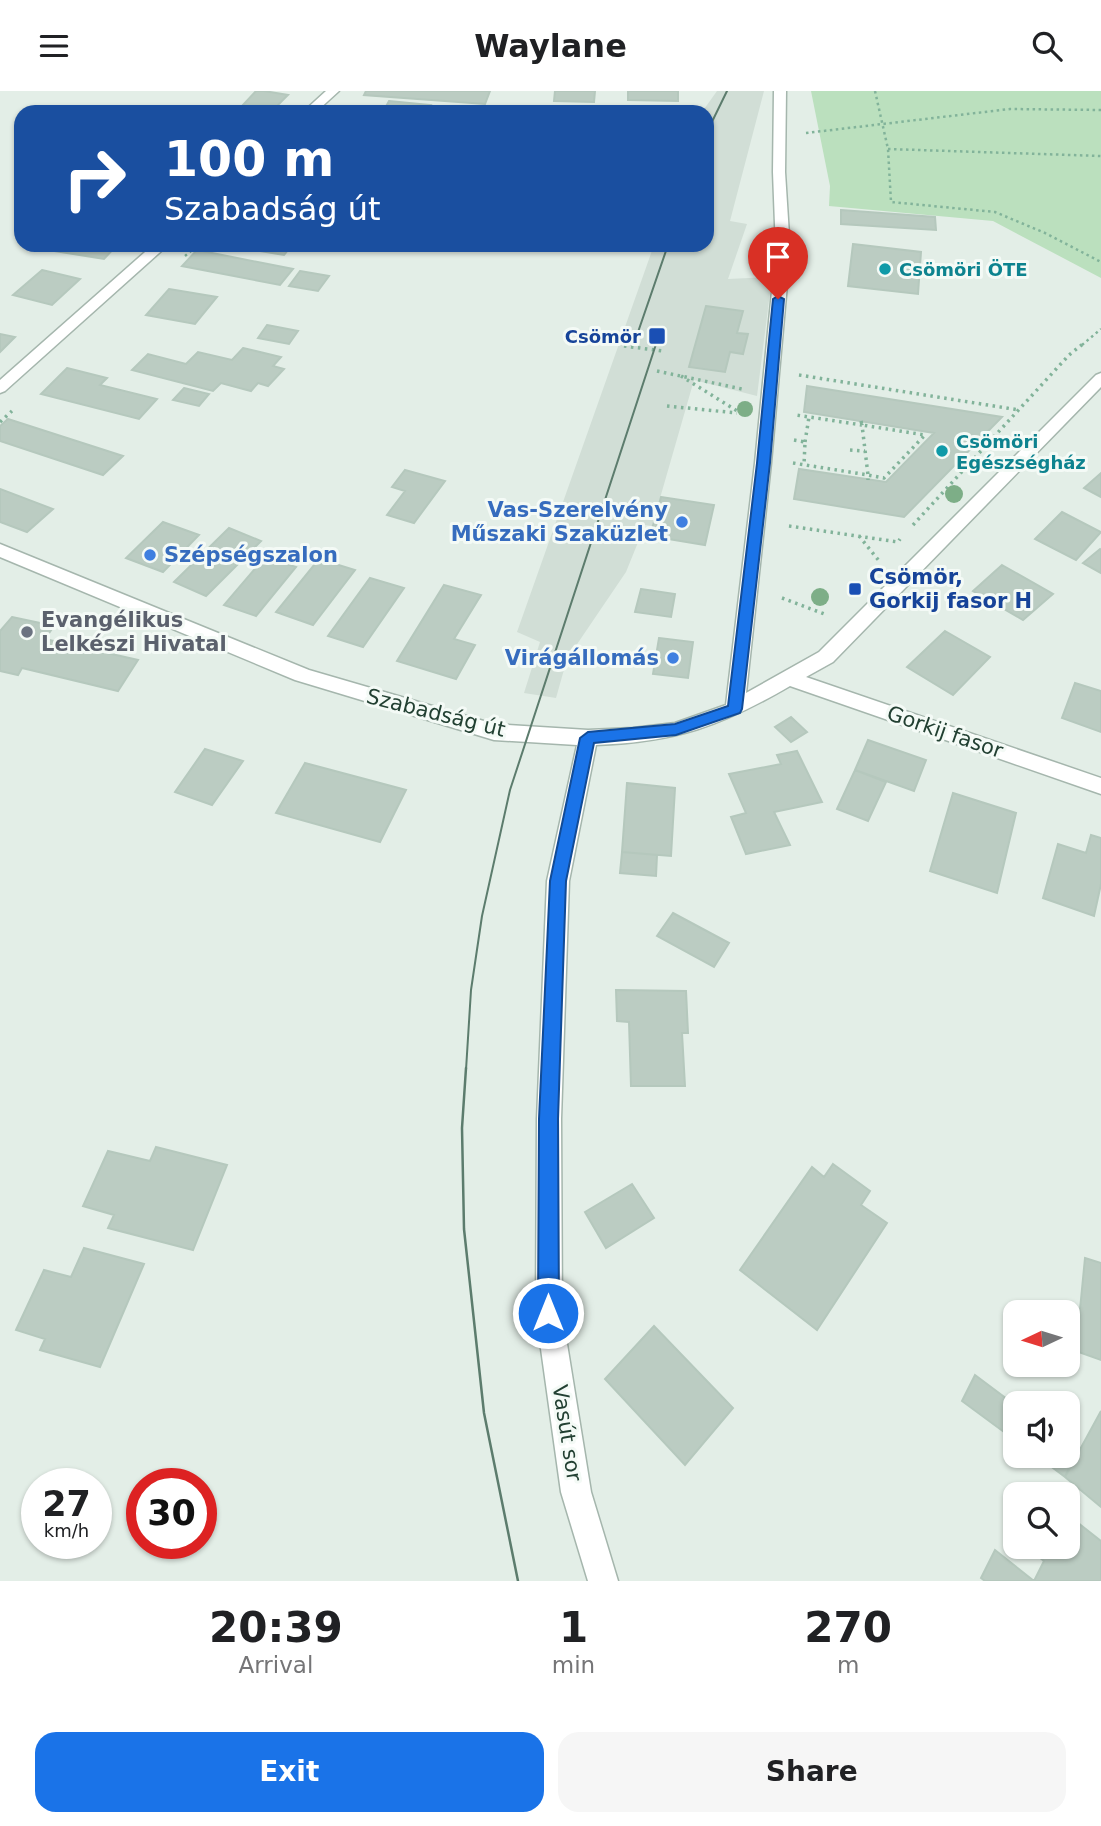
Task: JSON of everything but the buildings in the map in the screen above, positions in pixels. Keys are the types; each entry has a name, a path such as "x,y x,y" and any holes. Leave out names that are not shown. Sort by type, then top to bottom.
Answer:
{"street":[{"path":"317,105 333,91"},
{"path":"735,709 763,463 783,251 778,137 780,91"},
{"path":"0,388 153,252"},
{"name":"Szabadság út","path":"0,550 302,675 495,732 588,738 676,730 735,709 826,657 1101,378"},
{"name":"Gorkij fasor","path":"788,678 1101,786"},
{"name":"Vasút sor","path":"588,738 558,881 549,1119 548,1313 576,1492 603,1581"}],"path":[{"path":"875,91 880,124 888,149 891,202 995,212 1045,233 1101,262"},
{"path":"778,137 1010,109 1101,110"},
{"path":"888,149 1101,156"},
{"path":"789,526 898,542 1069,355 1101,329"},
{"path":"624,346 663,351"},
{"path":"657,371 742,389"},
{"path":"771,371 1020,410"},
{"path":"677,374 742,414 751,423"},
{"path":"667,406 742,414"},
{"path":"793,463 884,478 925,435 862,423 796,415"},
{"path":"804,465 808,417"},
{"path":"862,423 868,477"},
{"path":"794,440 805,442"},
{"path":"850,450 865,451"},
{"path":"859,536 880,562"},
{"path":"782,598 837,619"}],"shaded area":[{"path":"717,91 764,91 730,221 747,224 728,279 772,277 757,396 694,380 652,526 645,525 626,572 567,659 556,698 524,693 540,642 517,632 652,252 714,252 714,105 707,105"}],"green space":[{"path":"811,91 1101,91 1101,278 993,221 829,206 830,186"}],"tram line":[{"path":"714,118 727,91"},
{"path":"637,335 666,252"},
{"path":"466,1070 471,990 482,916 510,790 658,338"},
{"path":"466,1068 462,1128 464,1229 484,1413 518,1581"}],"place":[{"name":"Csömöri ÖTE","path":"885,269"},
{"name":"Csömör","path":"657,336"},
{"name":"Csömöri Egészségház","path":"942,451"},
{"name":"Vas-Szerelvény Műszaki Szaküzlet","path":"682,522"},
{"name":"Szépségszalon","path":"150,555"},
{"name":"Csömör, Gorkij fasor H","path":"855,589"},
{"name":"Evangélikus Lelkészi Hivatal","path":"27,632"},
{"name":"Virágállomás","path":"673,658"}],"route":[{"path":"548,1313 549,1119 558,881 588,738 676,730 735,709 763,463 778,299"}]}
